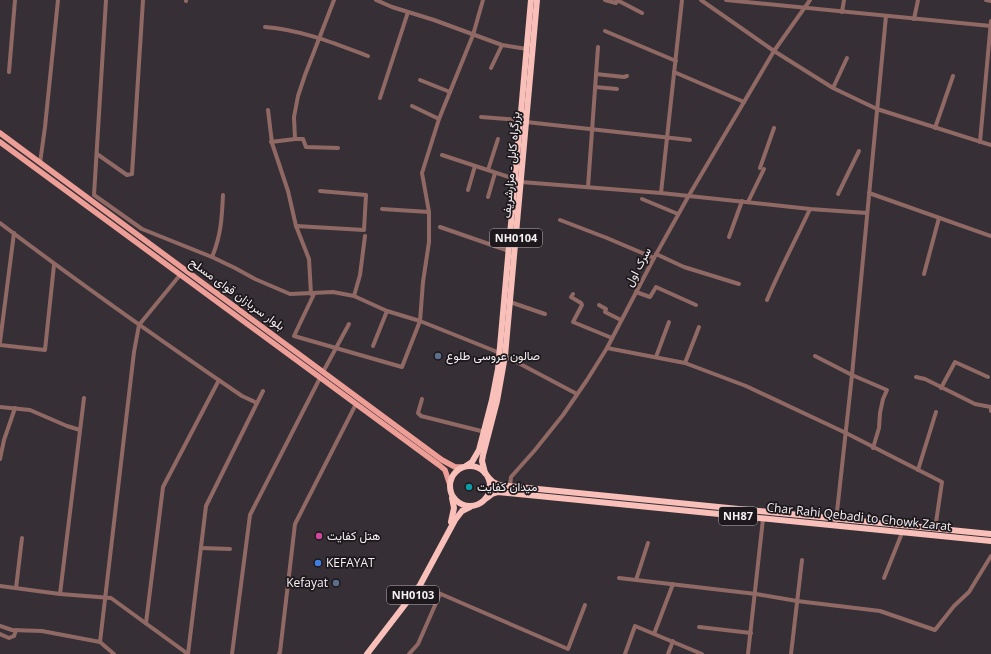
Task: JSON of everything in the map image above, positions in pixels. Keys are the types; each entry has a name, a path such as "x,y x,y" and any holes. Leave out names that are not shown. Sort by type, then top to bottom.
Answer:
{"highway":[{"name":"بزرگراه کابل - مزارشریف","path":"464,467 472,462 476,457 485,432 502,354 510,302 526,122 531,0"},
{"name":"بزرگراه کابل - مزارشریف","path":"487,475 482,461 498,395 520,120 537,0"},
{"path":"473,466 480,468 487,475 490,488 487,498 480,504 470,507 460,504 452,496 450,485 454,474 464,467 473,466"},
{"name":"Char Rahi Qebadi to Chowk Zarat","path":"487,475 493,482 499,485 836,522 902,533 991,542"},
{"name":"Char Rahi Qebadi to Chowk Zarat","path":"487,498 498,492 763,519 836,522 991,534"},
{"name":"NH0103","path":"449,529 454,508 452,496"},
{"name":"NH0103","path":"367,654 420,585 449,529 462,511 470,507"}],"main road":[{"name":"بلوار سربازان قوای مسلح","path":"0,133 449,465 464,467"},
{"name":"بلوار سربازان قوای مسلح","path":"0,142 439,465 445,470 450,485"}],"street":[{"path":"9,72 15,0"},
{"path":"40,163 58,0"},
{"path":"106,0 94,195 142,229 212,257 255,279 290,294 333,292 354,296 387,311 420,321 502,354 577,394"},
{"path":"97,154 127,175 132,174 143,0"},
{"path":"295,139 295,107 305,75 334,0"},
{"path":"376,0 392,8 434,20 502,45 530,49"},
{"path":"268,110 271,142 288,191 296,226 308,259 312,294 294,336 402,367 420,321 423,282 429,242 430,212 422,173 439,120 473,35 483,0"},
{"path":"605,0 613,3 616,3 617,0 642,12"},
{"path":"661,193 682,0"},
{"path":"701,0 774,51 833,88 877,109 991,145"},
{"path":"726,0 991,26"},
{"name":"سرک اول","path":"510,486 512,477 535,450 577,394 607,348 678,214 774,51 810,0"},
{"path":"842,12 844,0"},
{"path":"914,19 918,0"},
{"path":"986,0 991,1"},
{"path":"380,98 408,12"},
{"path":"836,522 852,375 886,16"},
{"path":"980,142 991,21"},
{"path":"266,27 286,29 320,37 368,56"},
{"path":"604,31 676,61"},
{"path":"491,68 502,45"},
{"path":"588,187 598,47"},
{"path":"833,88 847,58"},
{"path":"674,72 744,102"},
{"path":"596,74 627,76"},
{"path":"935,128 953,76"},
{"path":"420,80 450,92"},
{"path":"595,87 617,89"},
{"path":"412,106 439,120"},
{"path":"481,117 520,120"},
{"path":"526,122 690,140"},
{"path":"748,202 762,169 774,128"},
{"path":"271,142 303,139 306,147 338,148"},
{"path":"488,170 498,139"},
{"path":"838,194 859,151"},
{"path":"442,155 515,179"},
{"path":"468,190 476,166"},
{"path":"488,197 495,173"},
{"path":"521,182 661,193 810,209 867,213"},
{"path":"296,226 364,230 366,195 320,191"},
{"path":"869,193 991,236"},
{"path":"212,257 216,248 222,223 222,195"},
{"path":"642,199 678,214"},
{"path":"729,237 742,202"},
{"path":"382,209 430,212"},
{"path":"767,300 779,270 810,209"},
{"path":"924,274 939,218"},
{"path":"560,220 684,267 739,284"},
{"path":"0,223 54,265 242,396 257,403"},
{"path":"440,226 509,251"},
{"path":"14,233 0,344 45,350 54,265"},
{"path":"354,296 360,275 365,236"},
{"path":"100,642 134,352 140,325 180,275"},
{"path":"636,292 651,297 656,288 696,305"},
{"path":"573,294 572,297 582,305 574,322 612,338"},
{"path":"510,302 545,314"},
{"path":"599,305 606,309 605,312 621,320"},
{"path":"373,346 387,311"},
{"path":"656,358 669,322"},
{"path":"323,372 349,324"},
{"path":"686,363 699,327"},
{"path":"607,348 686,363 746,386 846,433 942,482 935,529"},
{"path":"815,356 852,375 887,390 883,399 879,428 873,448"},
{"path":"941,388 955,362 988,377"},
{"path":"916,377 925,379 975,404 990,407 991,411"},
{"path":"232,654 250,515 320,378"},
{"path":"146,623 163,487 219,380"},
{"path":"0,586 60,594 111,598 188,654 206,506 263,391"},
{"path":"60,594 84,398"},
{"path":"422,398 419,415 485,432"},
{"path":"279,654 296,524 356,404"},
{"path":"0,407 30,410 80,430"},
{"path":"0,458 2,439 14,408"},
{"path":"918,470 936,412"},
{"path":"748,654 756,594 763,519"},
{"path":"884,578 902,533"},
{"path":"16,588 22,538"},
{"path":"636,580 648,543"},
{"path":"201,548 230,549"},
{"path":"619,578 756,594 797,601 880,611 935,630 954,606 969,592 991,556"},
{"path":"791,654 802,560"},
{"path":"654,634 673,584"},
{"path":"420,585 568,649 585,605"},
{"path":"409,654 418,644 440,594"},
{"path":"0,626 16,630 42,631 100,642 114,654"},
{"path":"625,654 635,626 702,654"},
{"path":"700,628 751,633"},
{"path":"0,634 9,638 14,636 16,630"},
{"path":"668,654 673,642"}],"place":[{"name":"صالون عروسی طلوع","path":"438,356"},
{"name":"میدان کفایت","path":"469,487"},
{"name":"هتل کفایت","path":"319,536"},
{"name":"KEFAYAT","path":"318,563"},
{"name":"Kefayat","path":"336,583"}]}
